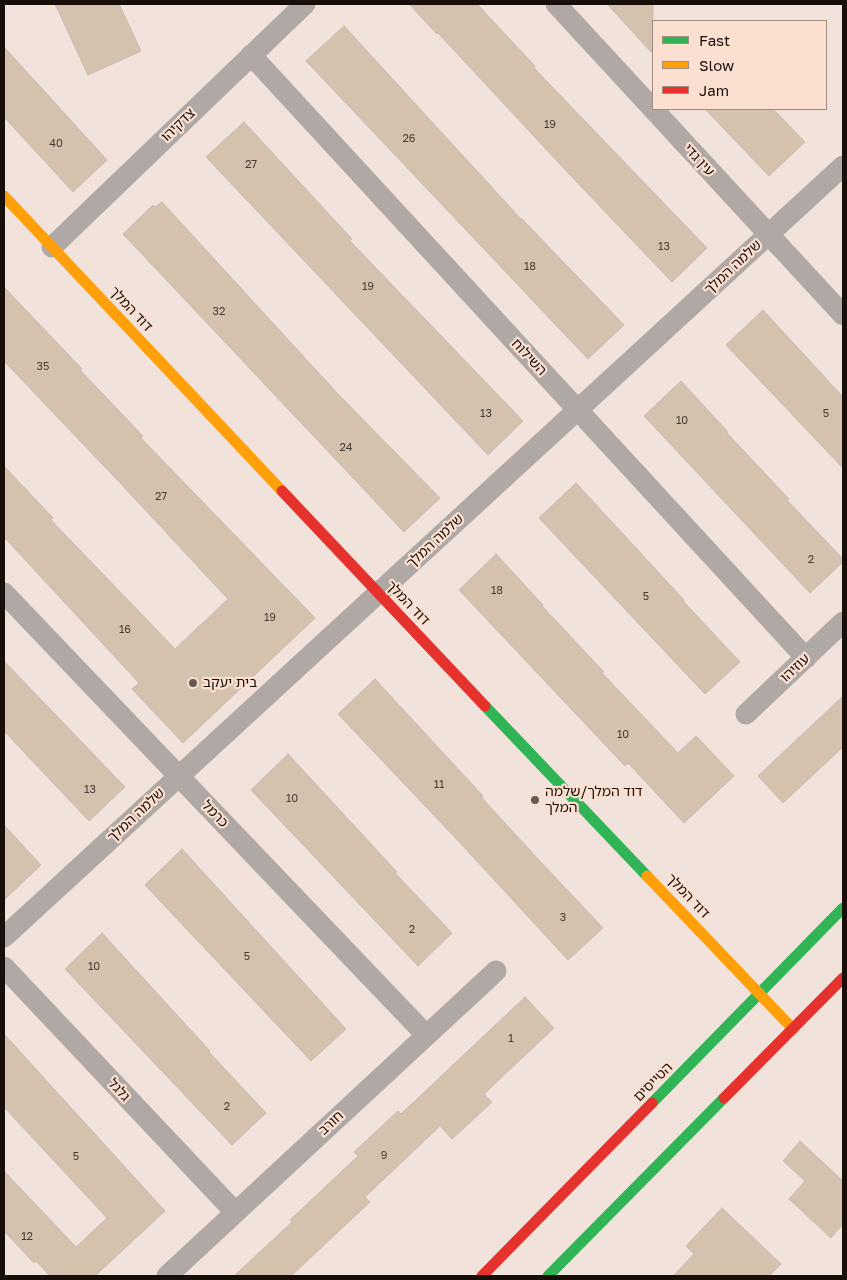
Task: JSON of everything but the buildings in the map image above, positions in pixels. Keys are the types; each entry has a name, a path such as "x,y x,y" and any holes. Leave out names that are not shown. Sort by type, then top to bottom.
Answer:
{"street":[{"name":"צדקיהו","path":"52,247 305,4"},
{"name":"עין גדי","path":"556,4 652,108"},
{"name":"השילוח","path":"252,55 806,658"},
{"name":"עין גדי","path":"654,110 843,315"},
{"name":"שלמה המלך","path":"4,937 843,166"},
{"name":"דוד המלך","path":"4,196 378,593 794,1029"},
{"name":"כרמל","path":"4,593 426,1035"},
{"name":"עוזיהו","path":"746,714 843,622"},
{"name":"הטייסים","path":"482,1276 761,994 843,908"},
{"name":"גלגל","path":"4,967 235,1212"},
{"name":"חורב","path":"167,1276 496,971"},
{"path":"548,1276 843,978"}],"traffic: fast":[{"path":"485,706 647,876"},
{"path":"652,1103 843,908"},
{"path":"548,1276 724,1098"}],"traffic: slow":[{"path":"4,196 282,491"},
{"path":"647,876 793,1029"}],"traffic: jam":[{"path":"282,491 485,706"},
{"path":"724,1098 843,978"},
{"path":"482,1276 652,1103"}],"place":[{"name":"בית יעקב","path":"193,683"},
{"name":"דוד המלך/שלמה המלך","path":"535,800"}]}
